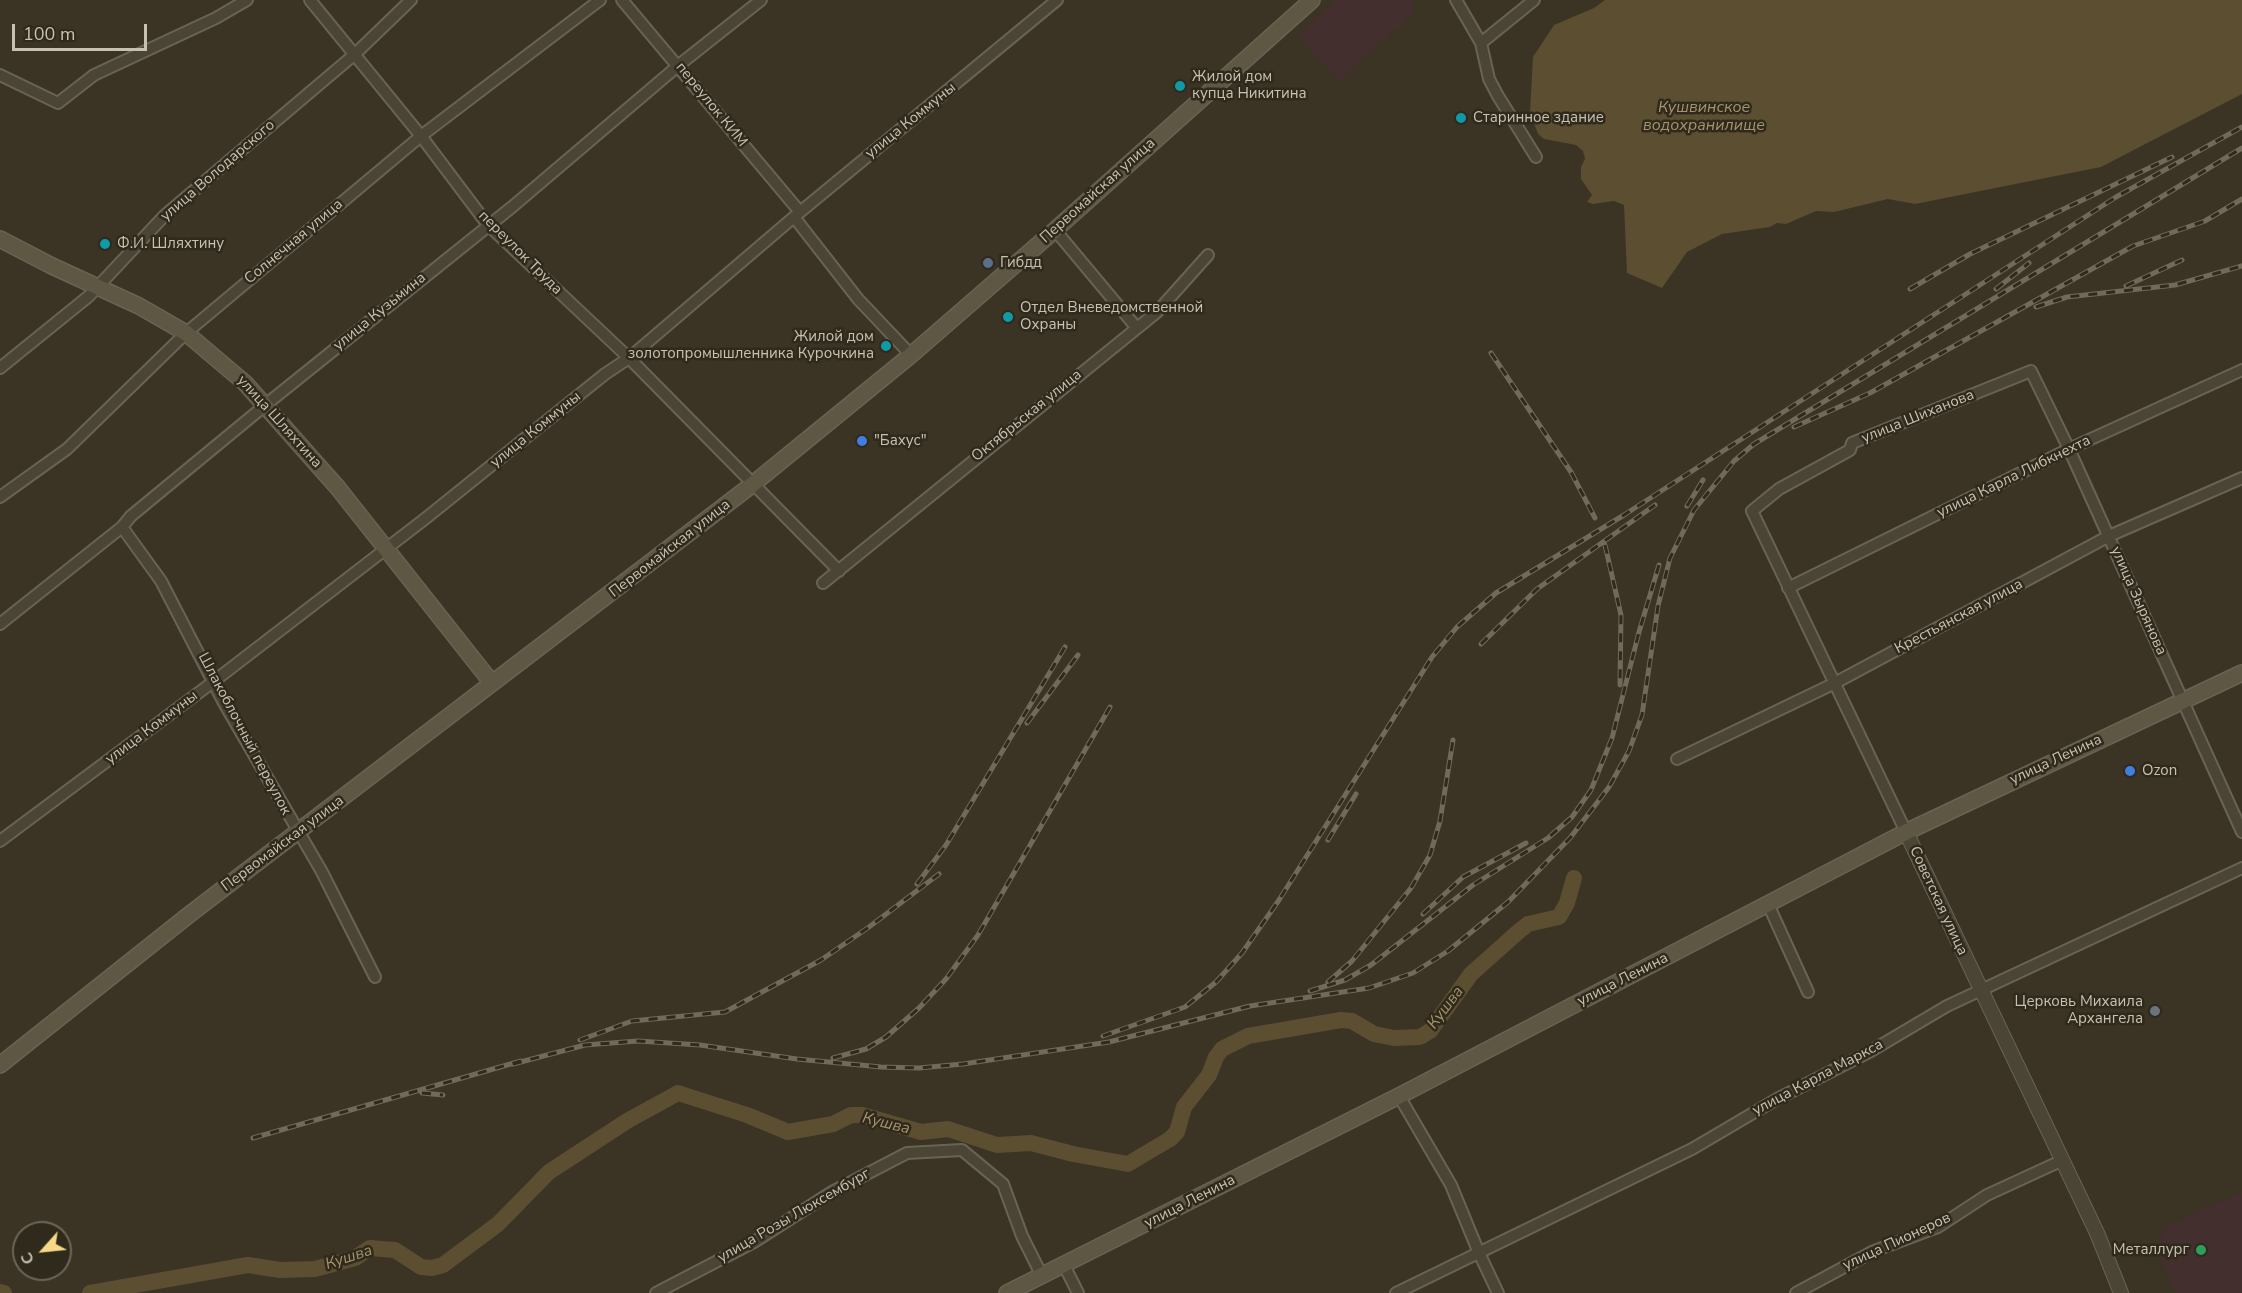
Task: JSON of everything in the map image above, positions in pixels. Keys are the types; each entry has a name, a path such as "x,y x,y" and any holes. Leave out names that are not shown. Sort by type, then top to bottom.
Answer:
{"main road":[{"name":"Первомайская улица","path":"0,1065 190,914 298,834 753,484 911,355 1055,230 1312,0"},
{"name":"улица Шляхтина","path":"0,238 96,287 139,306 186,333 225,364 266,405 338,488 492,683"},
{"name":"улица Ленина","path":"1007,1293 1399,1096 1906,832 2242,673"}],"street":[{"path":"0,75 58,103 94,75 216,18 246,0"},
{"name":"переулок Труда","path":"310,0 421,136 488,225 629,358 839,571"},
{"name":"улица Володарского","path":"0,368 89,296 165,215 355,54 411,0"},
{"name":"Солнечная улица","path":"0,497 67,449 186,333 421,136 600,0"},
{"name":"переулок КИМ","path":"622,0 679,65 797,214 858,299 911,355"},
{"name":"улица Кузьмина","path":"0,624 122,527 131,516 512,207 679,65 761,0"},
{"name":"улица Коммуны","path":"0,841 213,682 384,548 426,518 605,374 629,358 797,214 1057,0"},
{"path":"1456,0 1481,44 1489,79 1536,157"},
{"path":"1481,44 1534,0"},
{"path":"1055,230 1136,327"},
{"name":"Октябрьская улица","path":"823,583 1157,312 1209,255"},
{"name":"улица Карла Либкнехта","path":"1788,588 2069,449 2242,370"},
{"name":"улица Зырянова","path":"2031,371 2109,536 2242,832"},
{"name":"улица Шиханова","path":"1752,511 1779,489 1850,450 1852,443 2031,371"},
{"name":"Крестьянская улица","path":"1677,759 1833,684 2109,536 2242,478"},
{"name":"Советская улица","path":"1752,511 1980,991 2063,1160 2097,1233 2121,1293"},
{"name":"Шлакоблочный переулок","path":"122,527 161,581 213,682 298,834 322,872 375,977"},
{"name":"улица Карла Маркса","path":"1396,1293 1692,1149 1777,1099 1871,1051 1947,1006 2242,867"},
{"path":"1768,904 1808,992"},
{"path":"1399,1096 1451,1185 1479,1254 1498,1293"},
{"name":"улица Розы Люксембург","path":"656,1293 754,1242 832,1192 907,1153 962,1150 1003,1184 1022,1236 1042,1276"},
{"name":"улица Пионеров","path":"1796,1293 1874,1251 1938,1227 1987,1195 2063,1160"},
{"path":"1064,1265 1078,1293"}],"shaded area":[{"path":"1335,0 1413,0 1411,15 1340,81 1297,37"},
{"name":"Металлург","path":"2242,1192 2242,1293 2176,1293 2160,1258 2159,1242 2166,1226"}],"water":[{"name":"Кушвинское водохранилище","path":"1605,0 2242,0 2242,94 2101,167 1915,204 1888,199 1834,212 1816,211 1786,224 1777,223 1770,227 1722,234 1687,252 1662,288 1627,273 1624,205 1614,201 1593,204 1587,202 1592,195 1581,179 1581,167 1585,159 1583,151 1576,145 1544,139 1538,134 1530,112 1533,57 1554,25 1594,8"}],"waterway":[{"name":"Кушва","path":"90,1293 248,1265 280,1270 315,1269 355,1258 370,1248 395,1250 421,1267 432,1268 443,1265 498,1224 549,1172 627,1121 678,1093 747,1115 788,1132 833,1124 851,1115 862,1115 921,1132 948,1129 997,1145 1031,1143 1073,1154 1128,1164 1170,1139 1177,1132 1184,1107 1209,1075 1216,1057 1222,1049 1248,1036 1341,1020 1352,1021 1374,1034 1394,1038 1420,1037 1430,1031 1471,974 1518,932 1528,924 1559,917 1567,903 1574,878"},
{"name":"Кушва","path":"0,1292 4,1293"}],"railway":[{"path":"1103,1036 1185,1007 1216,982 1242,953 1279,900 1432,657 1457,627 1496,593 1624,515 2116,197 2242,127"},
{"path":"513,1064 585,1045 638,1041 700,1045 797,1059 881,1067 919,1068 963,1064 1109,1042 1250,1006 1369,988 1413,973 1448,951 1508,902 1570,838 1609,787 1629,751 1642,715 1658,606 1670,558 1694,510 1734,461 1754,444 2242,148"},
{"path":"1910,289 1970,254 2172,157"},
{"path":"1794,427 1870,393 2133,246 2205,221 2242,199"},
{"path":"2126,286 2182,260"},
{"path":"1996,289 2029,263"},
{"path":"2036,307 2067,297 2175,285 2242,266"},
{"path":"1491,353 1571,472 1595,518"},
{"path":"1687,506 1703,480"},
{"path":"1481,644 1537,589 1655,505"},
{"path":"1605,545 1621,615 1620,685"},
{"path":"1310,991 1345,980 1371,965 1473,885 1548,838 1572,817 1591,790 1612,738 1659,565"},
{"path":"917,884 946,845 1065,647"},
{"path":"1027,723 1078,655"},
{"path":"833,1058 866,1049 886,1037 919,1008 946,979 978,935 1110,707"},
{"path":"1328,982 1352,961 1411,888 1430,855 1440,821 1453,740"},
{"path":"1328,840 1356,794"},
{"path":"1423,914 1463,877 1526,843"},
{"path":"580,1040 632,1021 725,1012 821,960 939,874"},
{"path":"253,1138 521,1061"},
{"path":"422,1093 443,1095"}],"place":[{"name":"Жилой дом купца Никитина","path":"1180,86"},
{"name":"Старинное здание","path":"1461,118"},
{"name":"Ф.И. Шляхтину","path":"105,244"},
{"name":"Гибдд","path":"988,263"},
{"name":"Отдел Вневедомственной Охраны","path":"1008,317"},
{"name":"Жилой дом золотопромышленника Курочкина","path":"886,346"},
{"name":"\"Бахус\"","path":"862,441"},
{"name":"Ozon","path":"2130,771"},
{"name":"Церковь Михаила Архангела","path":"2155,1011"},
{"name":"Металлург","path":"2201,1250"}]}
